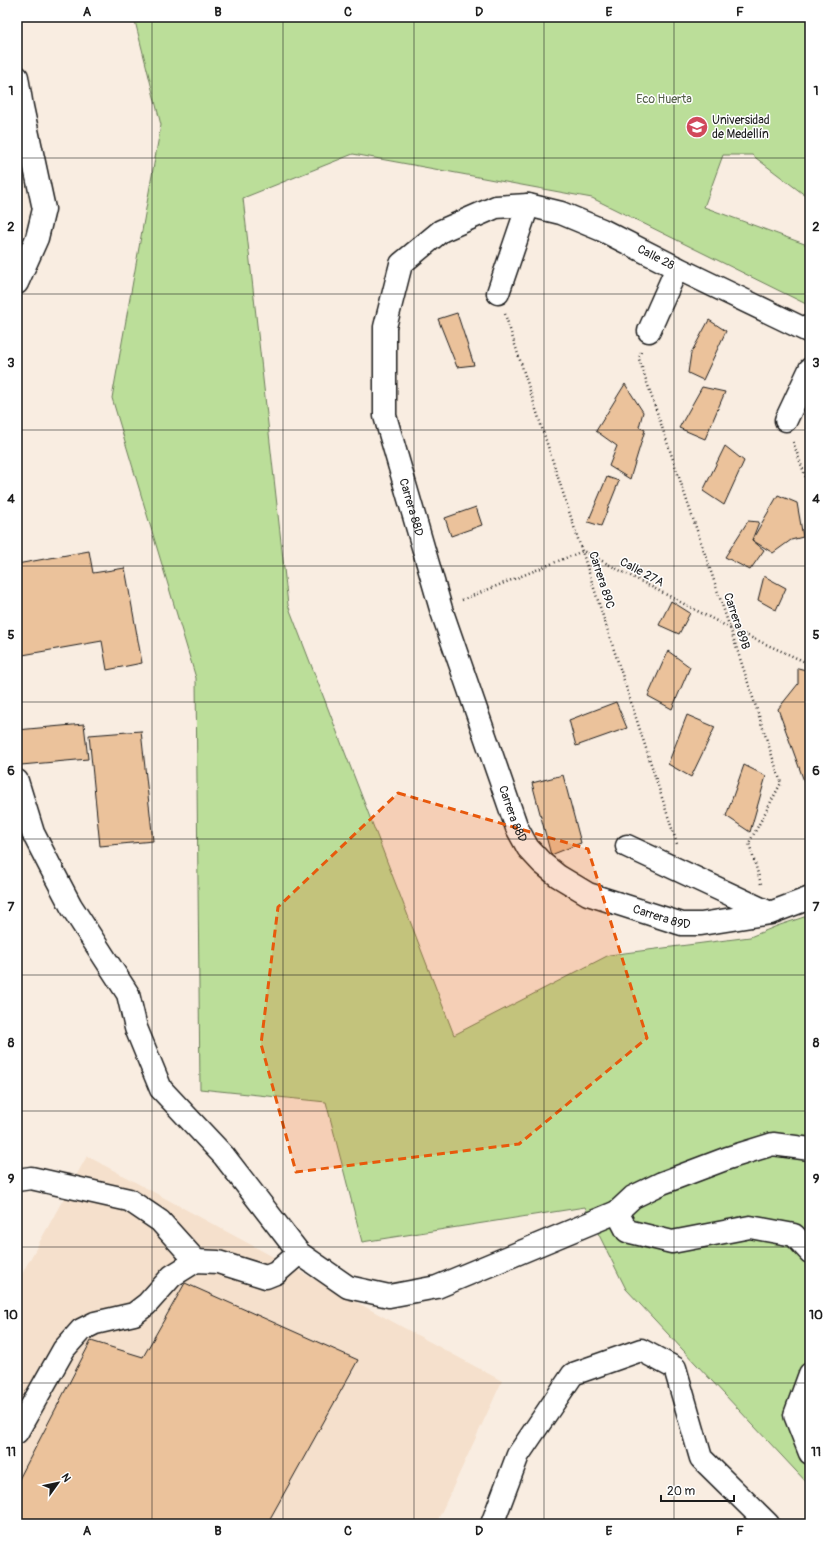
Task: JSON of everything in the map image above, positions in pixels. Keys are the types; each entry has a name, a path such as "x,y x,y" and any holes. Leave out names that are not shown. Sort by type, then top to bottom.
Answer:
{"street":[{"path":"17,77 22,108 44,209 37,238 17,283"},
{"path":"498,293 528,205"},
{"name":"Calle 28","path":"496,207 528,205 561,213 602,230 810,332"},
{"name":"Carrera 88D","path":"496,207 441,231 401,264 385,327 385,416 441,609 517,828 528,848"},
{"path":"649,331 677,268"},
{"path":"786,420 810,369"},
{"path":"17,781 34,833 51,868 71,906 128,994 136,1028 161,1089 224,1156 299,1253 348,1287 389,1296 437,1287 617,1212 633,1197 644,1191 728,1158 773,1144 810,1149"},
{"path":"627,846 770,912"},
{"name":"Carrera 89D","path":"528,848 542,863 558,876 588,894 682,924 701,924 770,912 810,898"},
{"path":"17,1180 31,1178 129,1200 160,1221 196,1260"},
{"path":"617,1212 628,1231 672,1242 750,1227 794,1235 810,1252"},
{"path":"17,1432 64,1348 81,1330 95,1323 134,1314 146,1304 172,1276 196,1260 218,1262 266,1277 276,1273 299,1253"},
{"path":"492,1524 518,1455 573,1374 641,1350 675,1368 700,1458 768,1524"},
{"path":"810,1374 795,1414 810,1453"}],"path":[{"name":"Carrera 89C","path":"498,293 687,874"},
{"name":"Carrera 89B","path":"649,331 639,359 781,783 748,843 770,912"},
{"path":"786,420 810,489"},
{"path":"441,609 583,551"},
{"name":"Calle 27A","path":"583,551 730,628 810,664"}],"highlighted area":[{"path":"398,793 588,849 647,1038 519,1144 296,1172 261,1044 278,907"}],"shaded area":[{"path":"87,1156 502,1381 436,1524 17,1524 17,1283"}],"green space":[{"name":"Eco Huerta","path":"134,17 810,17 810,199 752,155 723,155 704,207 810,246 810,306 592,198 353,154 243,198 288,605 454,1035 609,955 750,937 810,915 810,1486 626,1289 585,1207 362,1242 326,1102 200,1089 196,678 112,398 161,125"}],"building":[{"path":"457,313 474,365 457,367 438,319"},
{"path":"709,320 726,331 703,380 688,373 691,353"},
{"path":"625,384 643,412 639,427 645,430 630,479 609,466 617,446 596,431"},
{"path":"702,387 725,392 705,439 679,428"},
{"path":"725,446 744,461 724,505 703,491"},
{"path":"607,477 619,481 601,526 588,522"},
{"path":"778,495 797,503 803,537 791,540 773,553 752,540"},
{"path":"476,507 482,525 451,536 445,518"},
{"path":"748,521 759,522 752,540 764,550 750,570 725,557"},
{"path":"89,551 93,573 125,568 142,663 107,670 102,641 17,656 17,564"},
{"path":"764,576 786,588 776,610 758,600"},
{"path":"671,601 690,613 679,634 659,625"},
{"path":"668,651 690,667 672,709 648,696"},
{"path":"798,668 810,671 810,780 804,781 778,709 798,684"},
{"path":"616,702 627,728 576,746 569,720"},
{"path":"687,715 715,727 691,777 668,764"},
{"path":"84,724 88,759 21,765 17,730"},
{"path":"141,731 153,841 100,846 89,735"},
{"path":"744,765 766,776 750,832 726,816"},
{"path":"563,775 581,843 551,855 532,783"},
{"path":"185,1283 358,1360 267,1524 17,1524 17,1483 91,1341 143,1357"}],"place":[{"name":"Universidad de Medellín","path":"697,127"}]}
